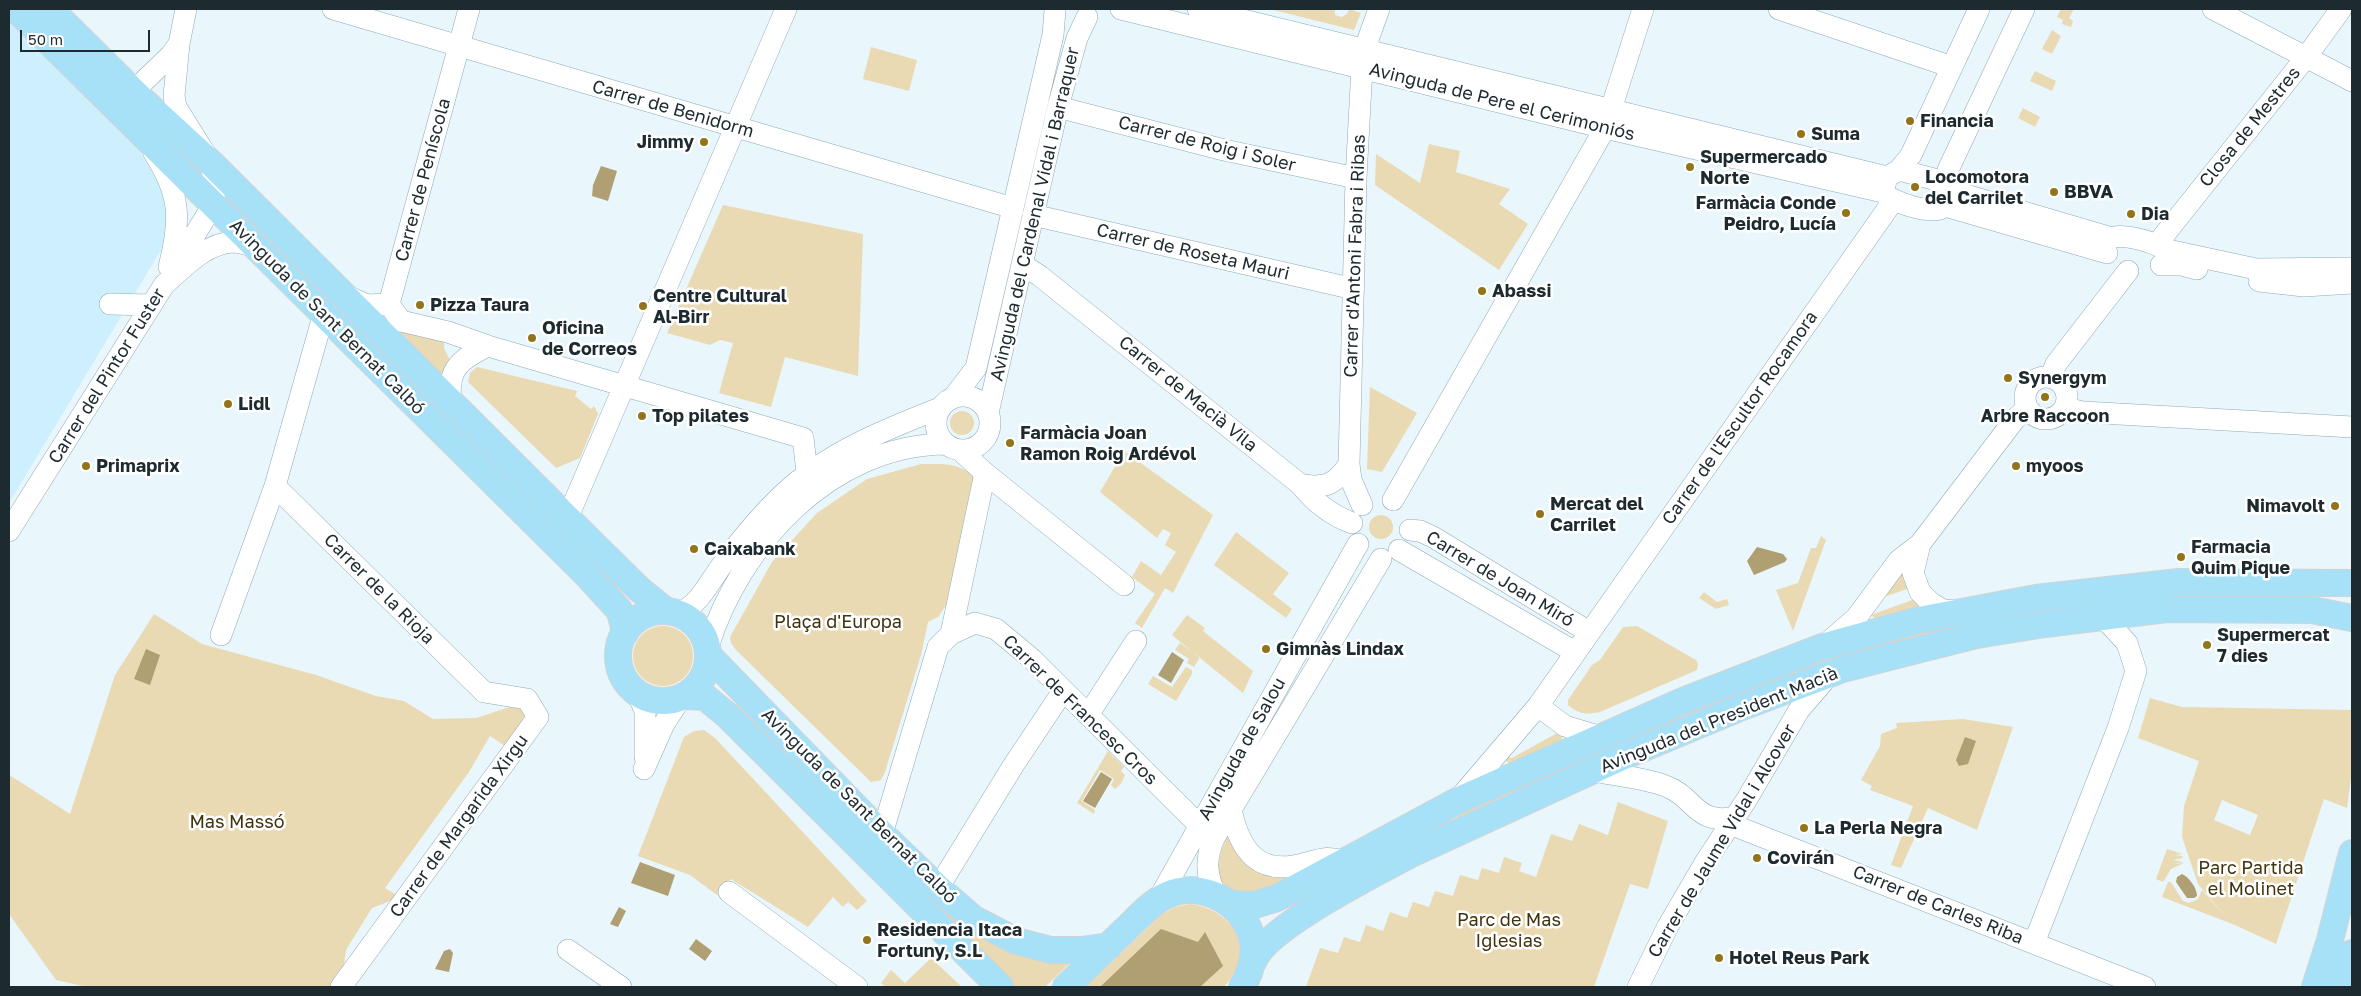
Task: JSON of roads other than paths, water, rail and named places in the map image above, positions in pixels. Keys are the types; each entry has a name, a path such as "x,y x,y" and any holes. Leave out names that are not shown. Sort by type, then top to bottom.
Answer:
{"main road":[{"name":"Avinguda de Sant Bernat Calbó","path":"16,9 607,596 620,611 625,633"},
{"name":"Avinguda de Sant Bernat Calbó","path":"50,9 132,85 639,589 672,612 688,618 697,626 708,651 882,834 938,888 974,918 1016,941 1051,950 1080,950 1109,946"},
{"name":"Avinguda del President Macià","path":"1066,987 1157,902 1168,895 1188,890 1209,893 1223,900 1254,905 1277,898 1457,801 1685,700 1822,647 1957,611 2036,598 2179,582 2346,584"},
{"name":"Avinguda del President Macià","path":"1242,987 1256,954 1274,935 1368,877 1411,854 1591,772 1737,709 1830,674 1977,635 2102,617 2177,609 2312,610 2352,618"},
{"path":"638,694 628,684 621,672 618,659 620,645 625,633 633,623 643,616 654,612 672,612"},
{"path":"683,697 703,679 707,667 708,651"},
{"name":"Avinguda de Sant Bernat Calbó","path":"638,694 651,700 666,702 683,697 705,697 728,716 1000,987"},
{"path":"2315,987 2330,940 2352,854"},
{"path":"1223,900 1247,925 1253,946 1253,962"},
{"path":"2342,987 2352,953"}],"street":[{"path":"164,285 212,205 215,186 211,164 176,107 174,96 179,44 186,9"},
{"name":"Carrer de Benidorm","path":"333,9 1013,208"},
{"name":"Carrer de Peníscola","path":"389,304 469,9"},
{"path":"567,519 626,386 786,9"},
{"path":"1054,9 1070,18 1093,13"},
{"name":"Avinguda del Cardenal Vidal i Barraquer","path":"947,403 976,368 1053,35 1054,9"},
{"name":"Avinguda de Pere el Cerimoniós","path":"1121,9 1312,55 1363,58"},
{"name":"Avinguda de Pere el Cerimoniós","path":"1198,9 1363,58 1608,119 1891,185"},
{"name":"Carrer d'Antoni Fabra i Ribas","path":"1357,514 1349,464 1356,178 1363,58 1379,9"},
{"path":"1393,500 1608,119 1644,9"},
{"path":"1778,9 1952,66"},
{"name":"Carrer de l'Escultor Rocamora","path":"1457,801 1538,706 1911,155 1979,9"},
{"path":"1891,185 1928,210 1940,210 1946,193 1948,170 2024,9"},
{"path":"2213,9 2307,56 2352,81"},
{"name":"Closa de Mestres","path":"2160,253 2341,9"},
{"name":"Avinguda del Cardenal Vidal i Barraquer","path":"988,413 1058,107 1077,38 1093,13"},
{"path":"164,285 174,246 177,202 163,167 140,132 132,85 171,55 179,44"},
{"name":"Carrer de Roig i Soler","path":"1058,107 1224,150 1356,178"},
{"name":"Avinguda de Pere el Cerimoniós","path":"1608,119 1652,120 1891,185"},
{"path":"1891,185 1946,193 2109,245"},
{"path":"212,205 244,212 379,346 407,360"},
{"name":"Carrer de Roseta Mauri","path":"1033,215 1354,289"},
{"path":"2109,245 2120,235 2182,264 2251,281 2304,286 2352,284"},
{"name":"Carrer del Pintor Fuster","path":"9,531 164,285 193,259 215,246 233,242 256,247"},
{"path":"2109,245 2114,262 2128,271 2146,273 2160,253"},
{"path":"2160,253 2256,269 2352,268"},
{"name":"Carrer de Macià Vila","path":"1023,265 1040,276 1301,485 1310,497 1328,511 1357,514"},
{"path":"2051,376 2056,364 2128,271"},
{"path":"343,294 367,305 389,304 401,321 448,332 488,346 803,438 807,472"},
{"path":"110,304 151,305"},
{"path":"221,635 275,486 324,313"},
{"path":"451,404 450,377 456,368 475,352 488,346"},
{"path":"1822,647 1856,618 1899,560 1920,544 2015,419 2022,413 2028,412 2035,416 2050,418 2056,416 2065,408 2068,397 2061,383 2051,376 2038,378 2027,387 2024,394 2028,412"},
{"path":"672,612 698,600 724,561 750,529 781,495 807,472 856,444 947,403 969,397 978,401 988,413 989,432 982,442 970,450 911,446 896,451 857,466 813,491 787,515 760,546 725,604 708,651"},
{"path":"947,403 936,418 939,436 1124,586"},
{"path":"2065,408 2083,412 2352,427"},
{"path":"982,442 987,462 1003,487"},
{"path":"1301,485 1319,487 1327,485 1339,477 1349,464"},
{"path":"882,834 938,647 951,634 985,473"},
{"name":"Carrer de la Rioja","path":"275,486 484,692"},
{"path":"1206,832 1231,809 1390,554 1407,540 1410,530 1407,513 1393,500 1380,497 1370,500 1357,514 1352,532 1358,544 1365,551 1390,554"},
{"name":"Carrer de Joan Miró","path":"1410,530 1420,531 1433,537 1589,632"},
{"name":"Avinguda de Salou","path":"1157,902 1206,832 1358,544"},
{"path":"1920,544 1913,573 1920,592 1930,603 1943,610 1957,611"},
{"name":"Carrer de Joan Miró","path":"1390,554 1574,652"},
{"path":"2034,943 2118,728 2136,671 2127,643 2102,617"},
{"name":"Carrer de Francesc Cros","path":"951,634 975,623 996,629 1032,659 1206,832"},
{"path":"1088,715 1136,641"},
{"name":"Carrer de Jaume Vidal i Alcover","path":"1638,987 1668,926 1706,861 1800,710 1830,674"},
{"path":"1555,681 1553,704 1565,726"},
{"path":"938,888 1013,766 1063,691"},
{"name":"Carrer de Margarida Xirgu","path":"341,987 538,718 528,699 484,692"},
{"path":"638,694 646,716 644,769 664,724 683,697"},
{"path":"1538,706 1565,726 1601,737"},
{"name":"Carrer de Carles Riba","path":"1591,772 1636,777 1663,785 1684,796 1696,809 1706,831 1706,861"},
{"name":"Avinguda de Salou","path":"1231,809 1238,837 1248,852 1260,862 1271,867 1281,868 1307,863 1319,858 1332,857 1343,861"},
{"name":"Carrer de Carles Riba","path":"1696,809 1720,820 1733,820 2145,987"},
{"name":"Avinguda de Salou","path":"1206,832 1208,852 1207,873 1223,900"},
{"path":"729,892 851,985"},
{"path":"568,950 621,987"}],"place":[{"name":"Financia","path":"1910,121"},
{"name":"Suma","path":"1801,134"},
{"name":"Jimmy","path":"704,142"},
{"name":"Supermercado Norte","path":"1690,167"},
{"name":"Locomotora del Carrilet","path":"1915,187"},
{"name":"BBVA","path":"2054,192"},
{"name":"Farmàcia Conde Peidro, Lucía","path":"1846,213"},
{"name":"Dia","path":"2131,214"},
{"name":"Abassi","path":"1482,291"},
{"name":"Pizza Taura","path":"420,305"},
{"name":"Centre Cultural Al-Birr","path":"643,306"},
{"name":"Oficina de Correos","path":"532,338"},
{"name":"Synergym","path":"2008,378"},
{"name":"Arbre Raccoon","path":"2045,397"},
{"name":"Lidl","path":"228,404"},
{"name":"Top pilates","path":"642,416"},
{"name":"Farmàcia Joan Ramon Roig Ardévol","path":"1010,443"},
{"name":"Primaprix","path":"86,466"},
{"name":"myoos","path":"2016,466"},
{"name":"Nimavolt","path":"2335,506"},
{"name":"Mercat del Carrilet","path":"1540,514"},
{"name":"Caixabank","path":"694,549"},
{"name":"Farmacia Quim Pique","path":"2181,557"},
{"name":"Supermercat 7 dies","path":"2207,645"},
{"name":"Gimnàs Lindax","path":"1266,649"},
{"name":"La Perla Negra","path":"1804,828"},
{"name":"Covirán","path":"1757,858"},
{"name":"Residencia Itaca Fortuny, S.L","path":"867,940"},
{"name":"Hotel Reus Park","path":"1719,958"}],"park label":[{"name":"Plaça d'Europa","path":"838,622"},
{"name":"Mas Massó","path":"237,822"},
{"name":"Parc Partida el Molinet","path":"2251,878"},
{"name":"Parc de Mas Iglesias","path":"1509,930"}]}
